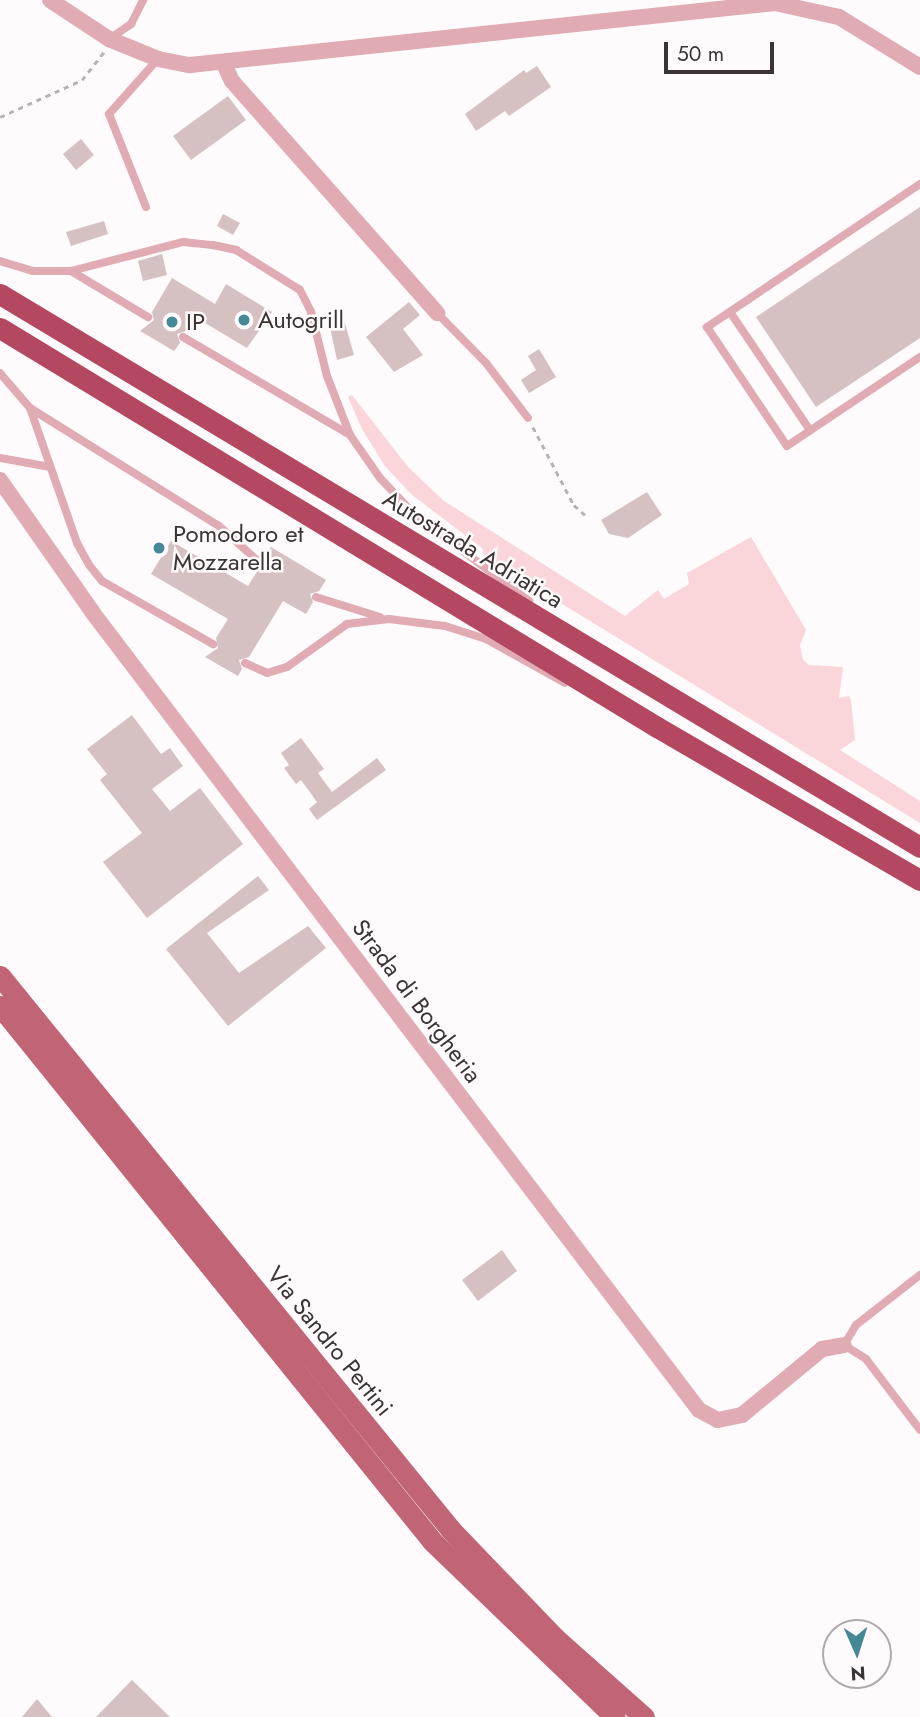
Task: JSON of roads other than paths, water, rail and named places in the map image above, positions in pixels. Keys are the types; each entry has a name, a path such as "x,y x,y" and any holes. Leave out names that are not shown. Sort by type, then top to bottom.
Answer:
{"highway":[{"name":"Autostrada Adriatica","path":"0,294 920,847"},
{"path":"0,328 657,727 920,880"}],"main road":[{"name":"Via Sandro Pertini","path":"0,976 451,1530 555,1638 644,1717"},
{"name":"Via Sandro Pertini","path":"0,1006 433,1542 615,1717"}],"street":[{"path":"50,0 109,39 158,59 224,64 775,3 807,6 839,17 920,67"},
{"path":"224,64 232,81 437,313"},
{"name":"Strada di Borgheria","path":"0,480 93,613 699,1410 719,1420 742,1415 822,1349 844,1345"}],"lane":[{"path":"109,39 131,24 143,0"},
{"path":"146,207 108,122 109,114 158,59"},
{"path":"920,184 707,327 787,446 920,356"},
{"path":"0,261 33,271 71,271 183,242 236,250 300,290 350,435 380,478 413,513 642,682"},
{"path":"71,271 148,317"},
{"path":"730,312 810,430"},
{"path":"437,313 486,363 528,418"},
{"path":"183,337 350,435"},
{"path":"0,373 30,408 219,526 261,564"},
{"path":"30,408 77,543 102,581 213,644"},
{"path":"0,458 50,467"},
{"path":"316,597 389,619 445,626 486,639 585,694 657,727"},
{"path":"245,663 267,673 287,667 347,624 389,619"},
{"path":"920,1275 856,1325 844,1345 866,1359 920,1430"}],"place":[{"name":"Autogrill","path":"244,320"},
{"name":"IP","path":"172,322"},
{"name":"Pomodoro et Mozzarella","path":"159,548"}]}
